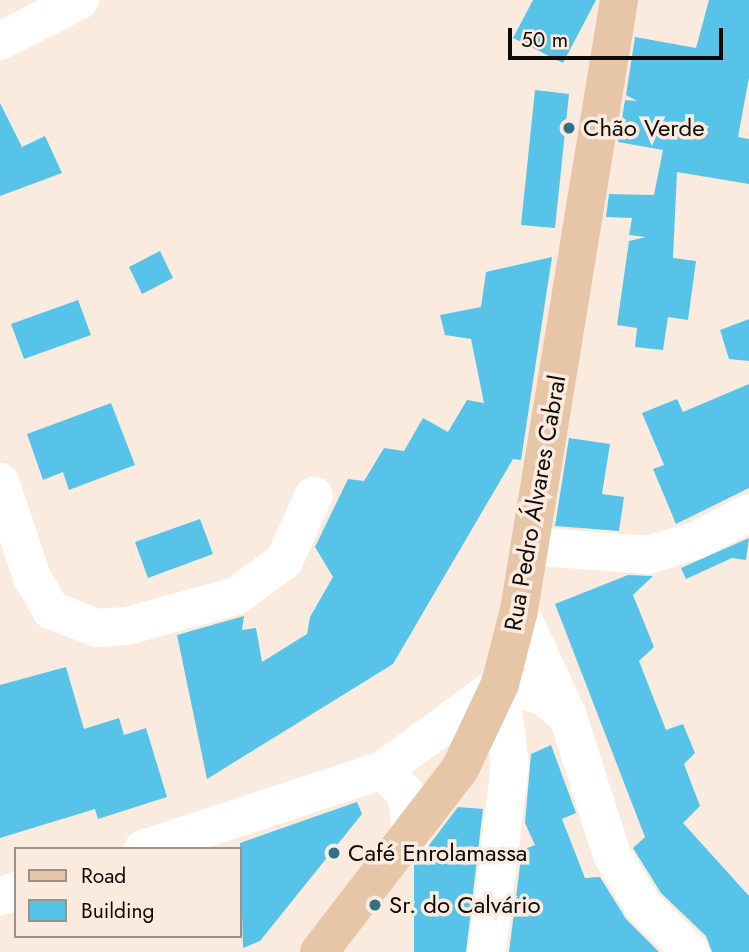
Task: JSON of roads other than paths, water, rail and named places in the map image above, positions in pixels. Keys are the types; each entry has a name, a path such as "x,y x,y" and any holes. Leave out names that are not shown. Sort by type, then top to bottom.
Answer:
{"main road":[{"name":"Rua Pedro Álvares Cabral","path":"319,952 412,835 460,769 500,684 519,610 530,546 612,2"}],"street":[{"path":"0,41 80,0"},
{"path":"0,482 32,578 51,610 97,628 128,626 236,596 284,561 314,495"},
{"path":"530,546 648,555 695,541 749,513"},
{"path":"519,610 568,717 612,855 644,907 691,952"},
{"path":"500,684 543,696 568,717"},
{"path":"149,847 383,770 500,684"},
{"path":"487,952 510,766 500,684"},
{"path":"383,770 406,794 412,835"}],"place":[{"name":"Chão Verde","path":"569,128"},
{"name":"Café Enrolamassa","path":"334,853"},
{"name":"Sr. do Calvário","path":"375,905"}]}
